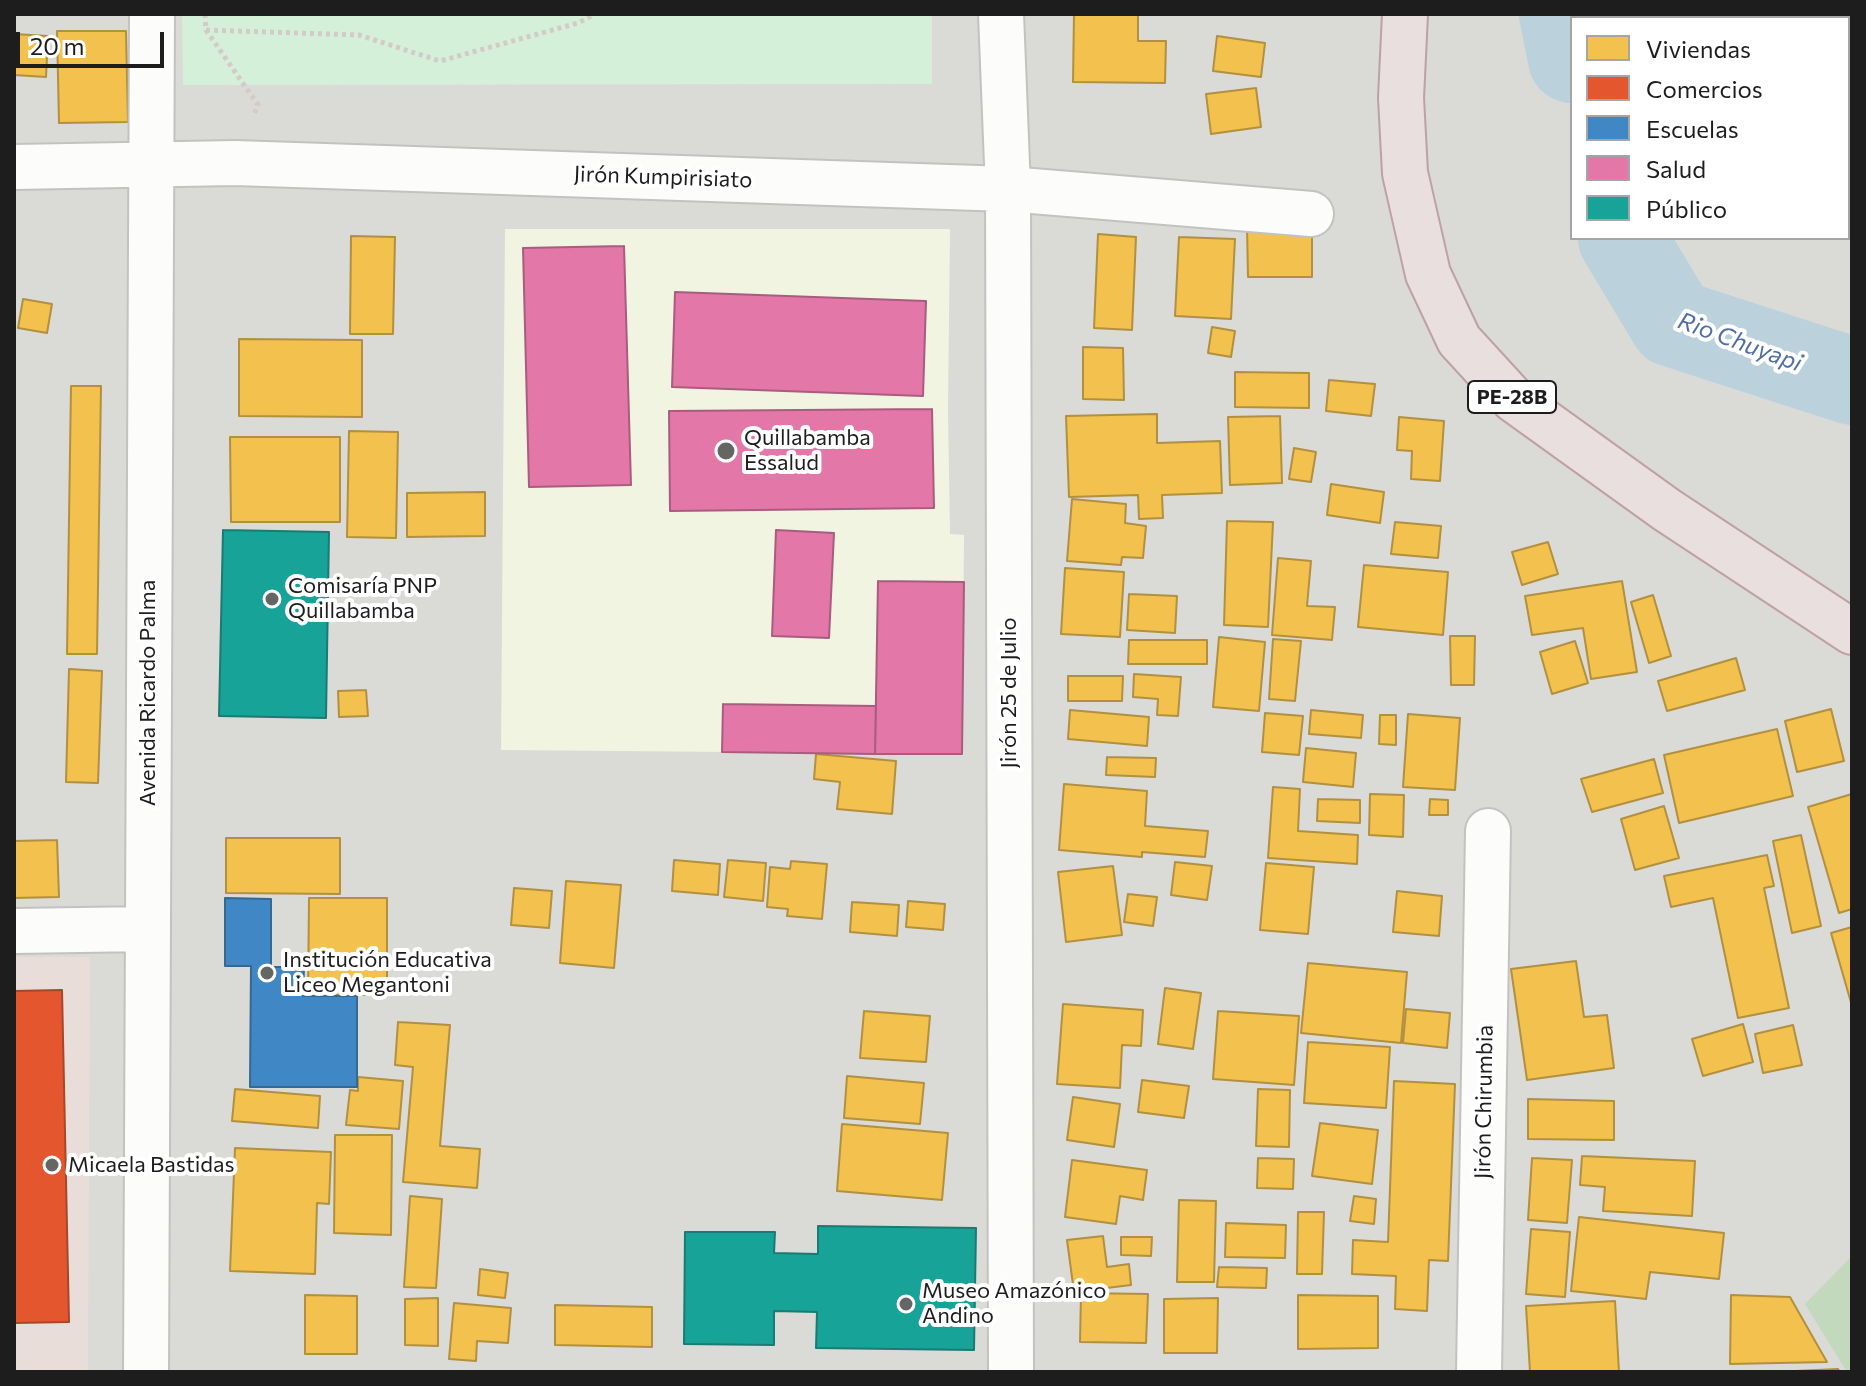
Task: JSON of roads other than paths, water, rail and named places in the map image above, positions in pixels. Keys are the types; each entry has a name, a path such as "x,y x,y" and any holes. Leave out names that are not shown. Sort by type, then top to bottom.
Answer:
{"highway":[{"name":"PE-28B","path":"1405,14 1401,98 1405,173 1428,274 1459,340 1514,400 1667,510 1852,632"}],"street":[{"name":"Avenida Ricardo Palma","path":"146,1372 152,14"},
{"name":"Jirón 25 de Julio","path":"1001,14 1008,189 1011,1372"},
{"name":"Jirón Kumpirisiato","path":"14,167 235,163 1008,189 1311,214"},
{"name":"Jirón Chirumbia","path":"1479,1372 1488,831"},
{"path":"14,931 146,929"}],"waterway":[{"name":"Rio Chuyapi","path":"1563,14 1570,49"},
{"name":"Rio Chuyapi","path":"1623,240 1673,323 1852,381"}],"place":[{"name":"Quillabamba Essalud","path":"726,451"},
{"name":"Comisaría PNP Quillabamba","path":"272,599"},
{"name":"Institución Educativa Liceo Megantoni","path":"267,973"},
{"name":"Micaela Bastidas","path":"52,1165"},
{"name":"Museo Amazónico Andino","path":"906,1304"}]}
